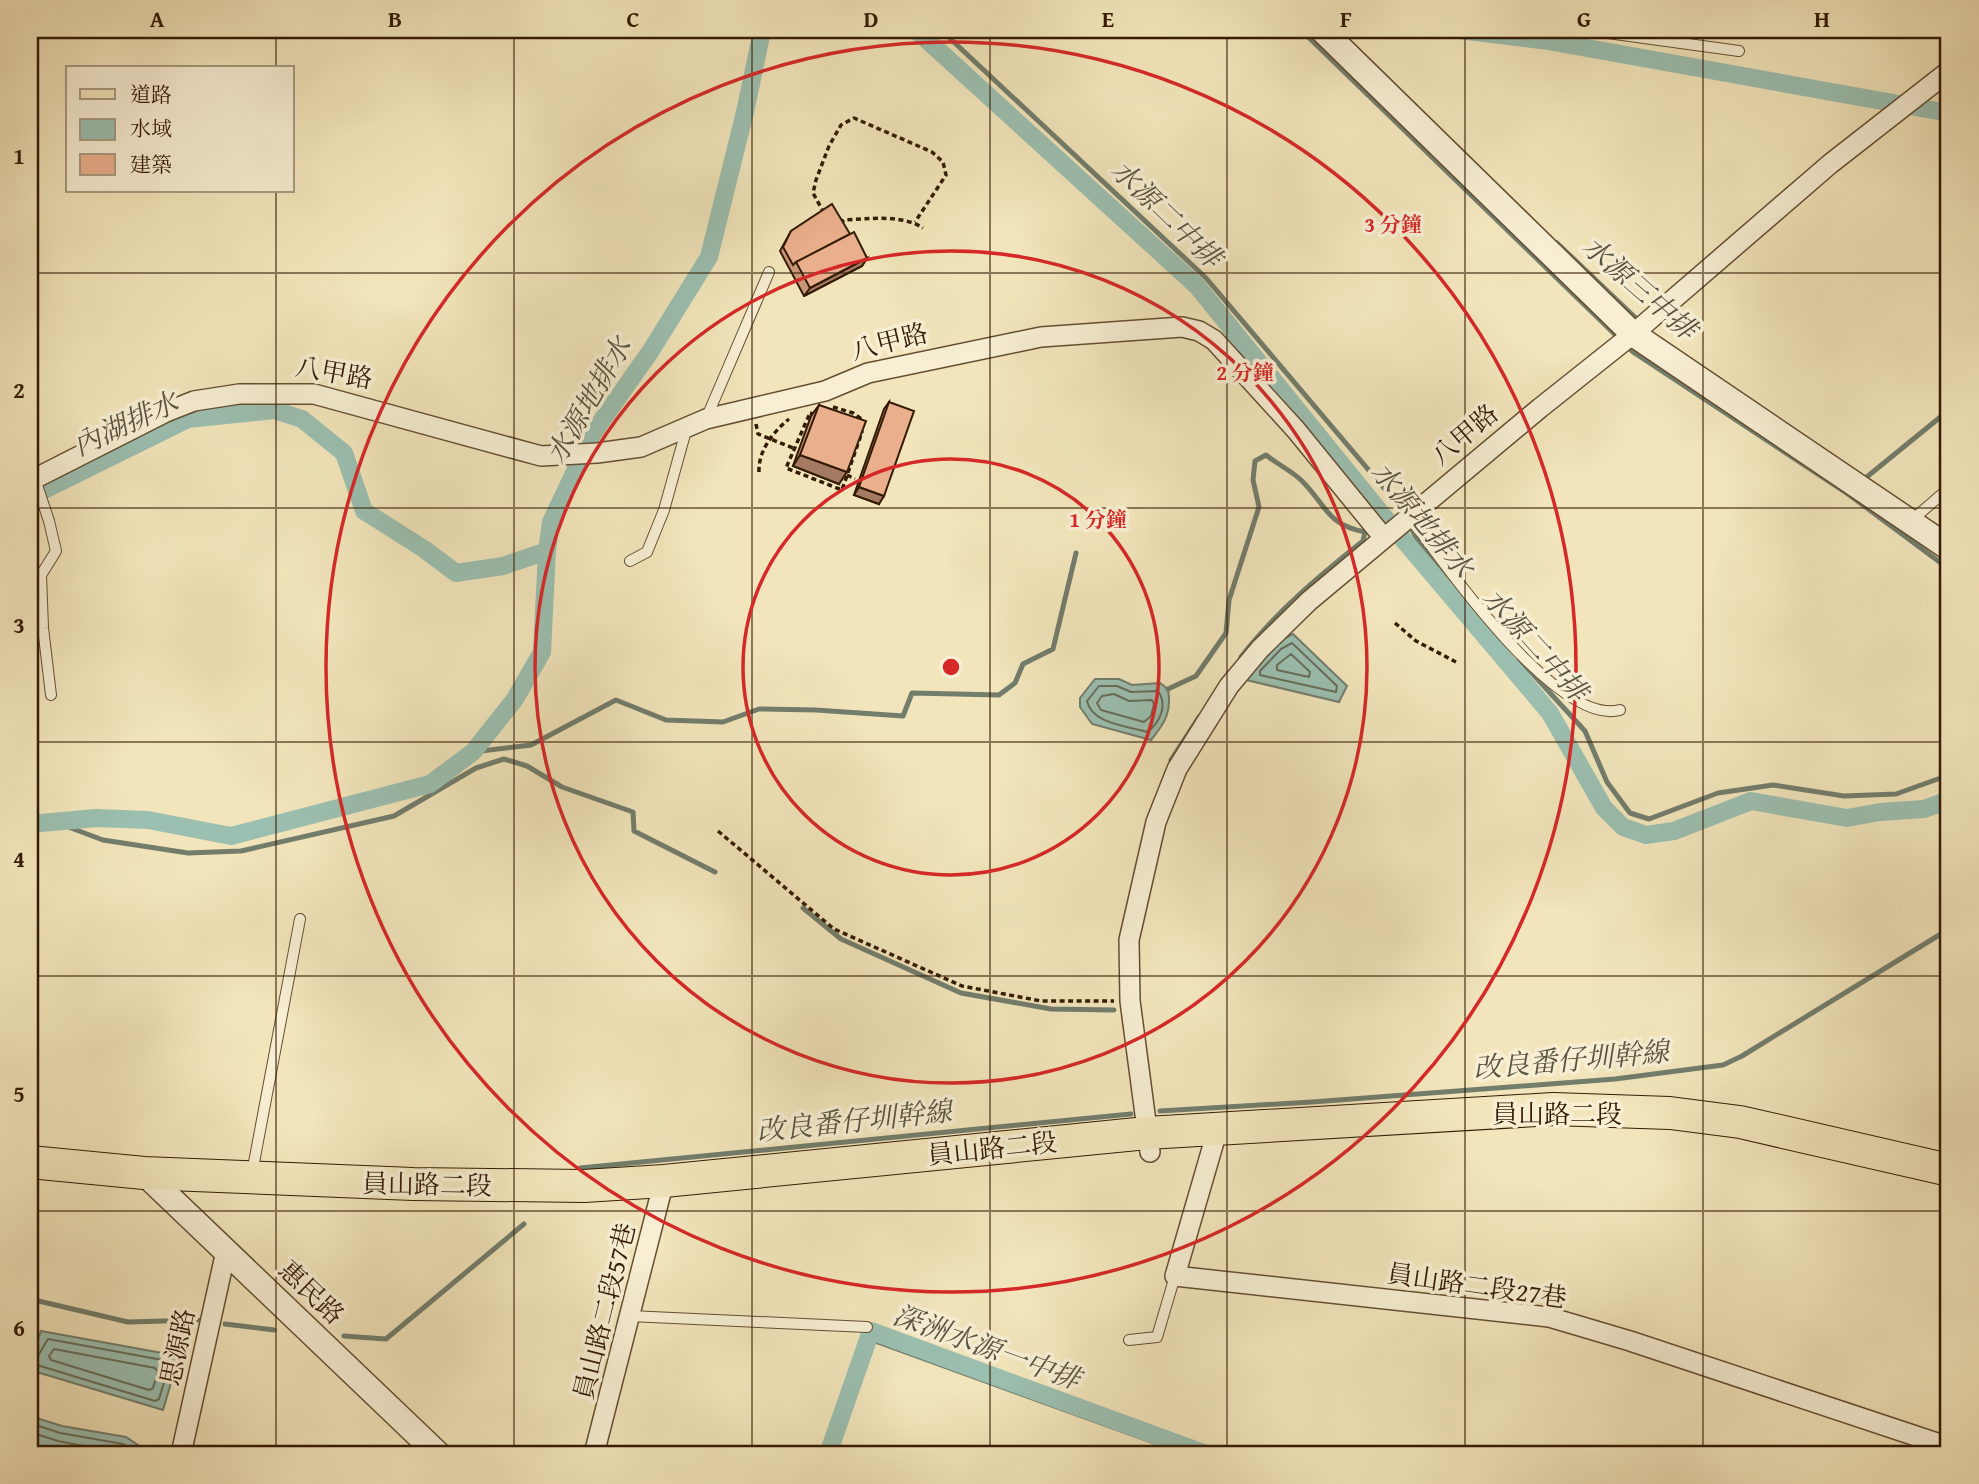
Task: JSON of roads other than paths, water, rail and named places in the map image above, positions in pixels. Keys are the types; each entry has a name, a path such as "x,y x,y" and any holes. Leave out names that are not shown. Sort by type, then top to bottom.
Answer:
{"main road":[{"name":"員山路二段","path":"30,1162 152,1180 357,1198 482,1202 662,1190 1148,1142 1553,1109 1670,1113 1740,1122 1949,1170"},
{"name":"員山路二段","path":"1216,1137 1647,1128 1742,1141 1856,1164 1949,1188"},
{"name":"員山路二段","path":"30,1176 152,1180 251,1178 662,1190"}],"street":[{"path":"1322,30 1633,334 1949,548"},
{"name":"八甲路","path":"34,482 166,412 194,401 239,394 314,394 541,456 568,456 641,447 706,419 825,391 868,373 1041,337 1182,327 1199,331 1214,340 1296,430 1396,529 1633,334 1830,164 1949,71"},
{"path":"1148,1142 1130,1001 1129,940 1156,822 1177,769 1229,686 1261,649 1309,601 1396,529"},
{"path":"1175,1276 1216,1137"},
{"name":"惠民路","path":"152,1180 438,1454"},
{"name":"員山路二段57巷","path":"594,1454 662,1190"},
{"name":"思源路","path":"181,1454 226,1251"},
{"name":"員山路二段27巷","path":"1175,1276 1549,1317 1630,1341 1949,1447"}],"lane":[{"path":"1586,30 1739,51"},
{"path":"706,419 769,272"},
{"path":"630,561 647,551 664,510 687,426"},
{"path":"34,482 49,521 55,551 41,575 43,628 51,695"},
{"path":"1910,522 1949,488"},
{"path":"1396,529 1449,572 1493,625 1544,676 1579,703 1608,713 1620,710"},
{"path":"251,1178 300,919"},
{"path":"1129,1340 1157,1337 1175,1276"},
{"path":"630,1316 867,1327"}],"water":[{"path":"1293,634 1347,686 1339,702 1242,679 1276,643"},
{"path":"1095,679 1119,679 1132,685 1160,683 1168,689 1166,717 1151,740 1092,724 1080,707 1080,698"},
{"path":"41,1331 179,1356 163,1410 30,1370 30,1361"},
{"path":"30,1416 62,1426 126,1437 151,1454 30,1454"}],"waterway":[{"name":"水源地排水","path":"30,824 96,818 148,820 231,836 430,784 473,752 515,699 542,652 551,522 593,433 650,352 709,257 761,36 765,30"},
{"name":"水源地排水","path":"916,30 1197,286 1385,518 1550,713 1604,808 1623,827 1646,835 1674,831 1751,801 1847,818 1880,812 1924,809 1949,800"},
{"name":"水源二中排","path":"941,30 1206,278 1404,515"},
{"path":"1301,30 1633,352 1848,494 1949,569"},
{"name":"水源地排水","path":"1459,30 1548,41 1949,113"},
{"name":"水源三中排","path":"1557,243 1641,323"},
{"path":"188,419 217,406"},
{"name":"內湖排水","path":"30,497 188,419 274,410 302,419 344,453 364,511 456,573 503,566 547,551"},
{"path":"1863,480 1949,410"},
{"path":"1168,689 1196,676 1226,633 1229,600 1259,507 1253,480 1255,461 1266,455 1302,481 1335,519 1352,529 1365,532 1363,541 1298,596 1268,625 1241,657"},
{"name":"水源二中排","path":"1409,524 1420,545 1457,588"},
{"path":"473,752 531,745 616,700 666,720 723,722 759,709 903,716 912,693 999,695 1015,683 1023,664 1053,649 1076,553"},
{"name":"水源二中排","path":"1519,659 1585,731 1607,782 1630,813 1649,819 1718,793 1773,785 1844,796 1896,794 1949,775"},
{"path":"1171,760 1199,717"},
{"path":"55,822 103,840 188,853 241,851 394,816 476,768 504,759 527,766 562,787 633,812 634,831 715,872"},
{"path":"803,908 841,939 961,993 1051,1009 1114,1010"},
{"name":"改良番仔圳幹線","path":"1160,1111 1615,1079 1723,1065 1949,929"},
{"name":"改良番仔圳幹線","path":"580,1168 1131,1114"},
{"name":"改良番仔圳幹線","path":"344,1336 386,1339 524,1224"},
{"name":"改良番仔圳幹線","path":"30,1299 128,1322 198,1320"},
{"name":"改良番仔圳幹線","path":"225,1324 274,1330"},
{"name":"深洲水源一中排","path":"828,1454 871,1331 1206,1454"},
{"path":"875,1341 1187,1454"}]}
